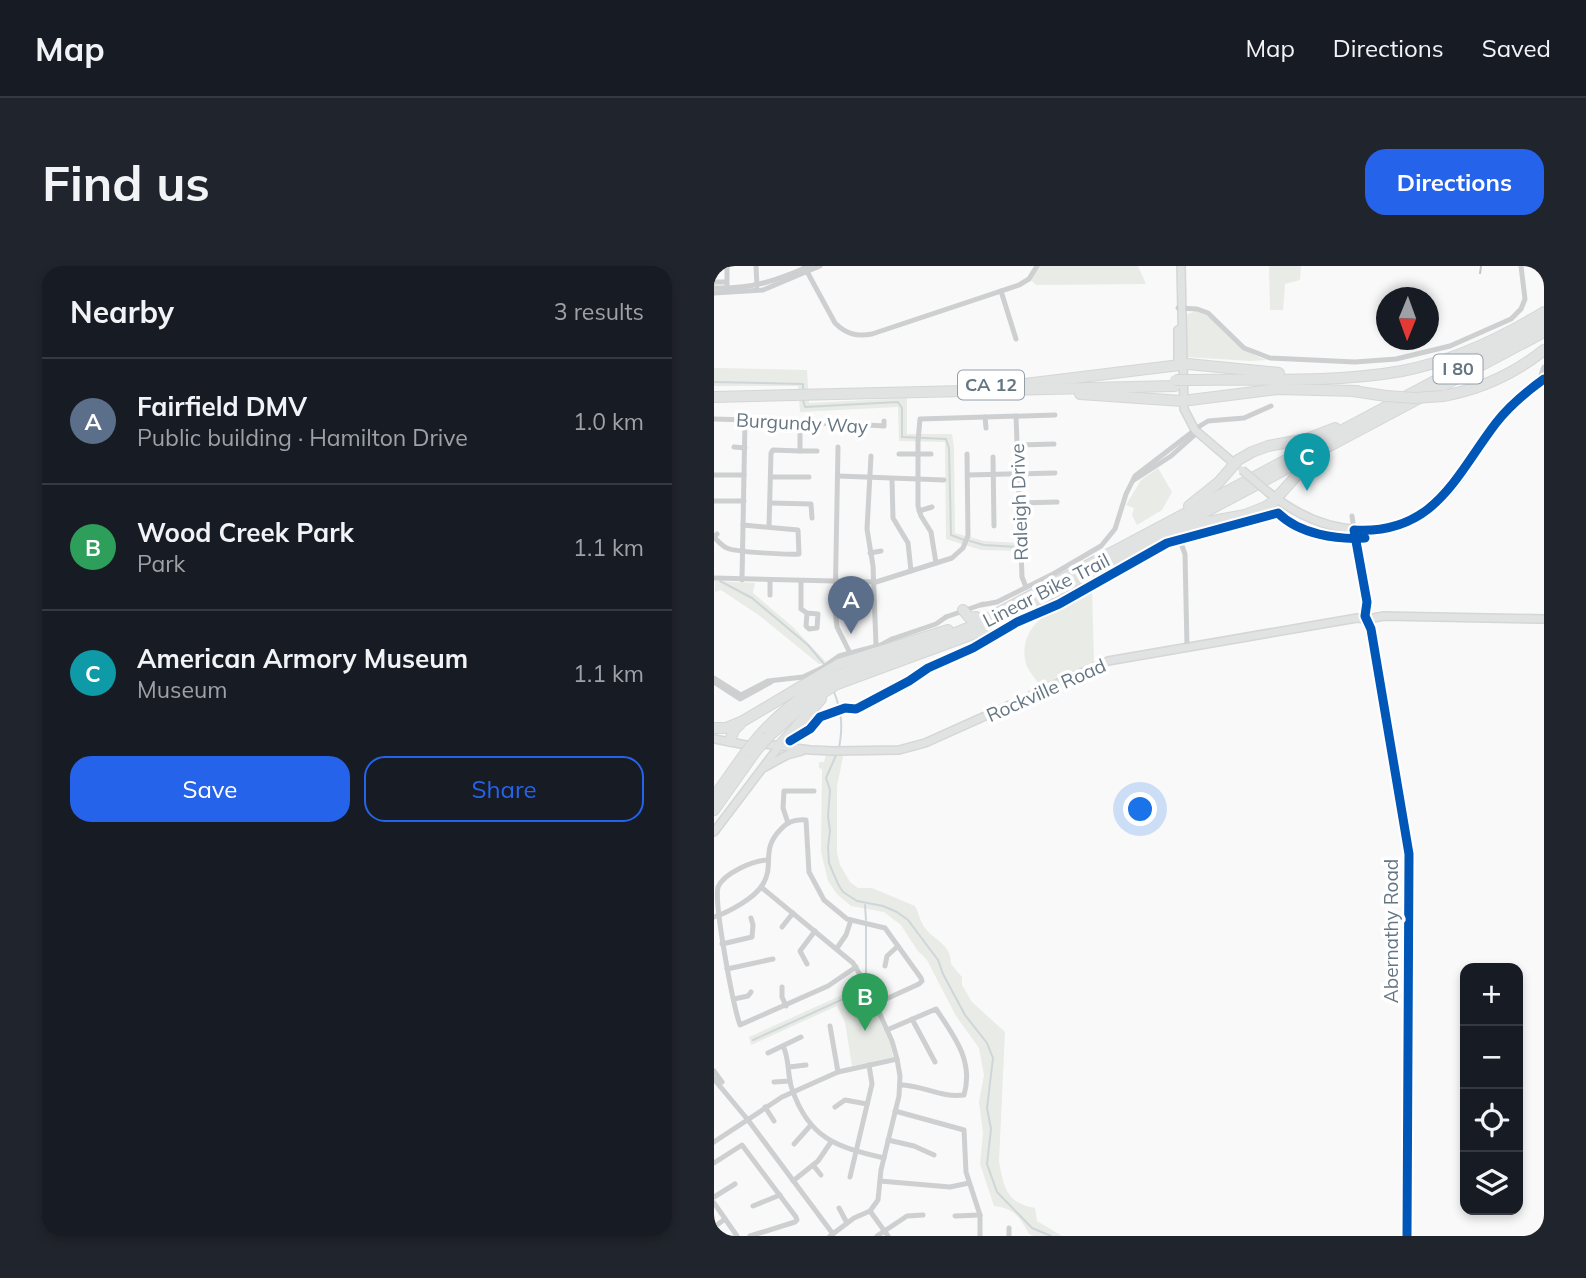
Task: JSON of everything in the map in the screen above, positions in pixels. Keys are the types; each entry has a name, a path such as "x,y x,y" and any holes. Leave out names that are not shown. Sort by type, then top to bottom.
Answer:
{"highway":[{"name":"CA 12","path":"1189,383 1356,377 1403,370 1446,359 1492,341 1544,310"},
{"name":"I 80","path":"831,677 881,667 929,652 981,631 1141,546 1544,323"},
{"name":"I 80","path":"714,797 764,736 797,710 831,677 966,629 1150,532 1544,332"},
{"name":"CA 12","path":"714,397 1016,385 1189,383 1292,384 1415,398 1443,396 1473,389 1517,370 1544,350"},
{"path":"1016,385 1182,365 1356,377"},
{"name":"CA 12","path":"714,392 1027,390 1175,383"},
{"path":"1027,390 1182,401 1278,389 1357,391"},
{"path":"1150,532 1205,495 1239,467 1243,456 1260,448 1306,439 1357,419 1373,419"},
{"path":"1141,546 1202,523 1252,513 1281,502 1292,480 1311,463 1361,433 1373,419"},
{"path":"715,728 726,728 743,721 831,677 960,625 1083,564 1094,562"},
{"path":"963,610 970,618 976,617"},
{"path":"960,625 964,620 963,610"},
{"path":"780,746 811,709 831,677"},
{"path":"730,741 734,730 743,721"},
{"name":"I 80","path":"714,810 750,752"}],"main road":[{"path":"1179,266 1178,360 1182,365 1182,401 1186,414 1197,431 1239,467 1281,502 1314,521 1355,532 1379,533 1419,520 1437,508 1457,488 1506,418 1544,385"},
{"path":"1355,532 1402,523 1435,504 1454,485 1502,415 1544,379"},
{"name":"Abernathy Road","path":"1355,532 1369,616"},
{"path":"1369,616 1544,619"},
{"name":"Rockville Road","path":"714,737 746,745 810,750 889,751 912,748 1099,664 1369,616"},
{"path":"714,832 780,746"},
{"path":"761,769 792,753 810,750"}],"street":[{"path":"721,289 727,266"},
{"path":"756,266 757,286"},
{"path":"721,289 757,286 820,266"},
{"path":"807,268 835,323 841,329 862,336 1025,282 1037,266"},
{"path":"1180,308 1208,313 1244,348 1263,357 1355,362 1396,359 1438,350 1506,322 1521,309 1525,293 1521,266"},
{"path":"714,282 721,289 747,293 773,287 807,268"},
{"path":"1000,291 1016,339"},
{"path":"1544,366 1541,375 1544,379"},
{"path":"714,680 741,697 771,682 831,677 841,657 933,624 963,610 990,604 1026,587 1089,554 1107,541 1118,522 1126,494 1135,476 1145,466 1212,421 1244,418 1271,406"},
{"path":"936,563 931,532 919,511 920,419 1055,415"},
{"name":"Raleigh Drive","path":"1016,416 1022,577 1026,587"},
{"path":"985,417 986,428"},
{"name":"Burgundy Way","path":"714,419 779,421 800,425 884,426 884,421"},
{"path":"743,580 745,420"},
{"path":"800,425 800,451"},
{"path":"1019,446 1054,444"},
{"path":"734,447 745,448"},
{"path":"838,447 836,623 853,652"},
{"path":"769,527 773,450 817,451"},
{"path":"899,454 931,454"},
{"path":"715,578 873,582 952,558 965,545 968,536 967,454"},
{"path":"871,456 867,529 876,645"},
{"path":"993,457 994,526"},
{"path":"968,475 1055,473"},
{"path":"714,475 744,475"},
{"path":"838,476 944,480"},
{"path":"771,477 809,477"},
{"path":"892,479 893,519 908,543 912,570"},
{"path":"714,501 744,500"},
{"path":"1020,503 1056,502"},
{"path":"771,503 811,504 812,518"},
{"path":"919,511 932,507"},
{"name":"Abernathy Road","path":"1352,516 1355,532"},
{"path":"718,534 715,537 726,548 799,554 798,530 743,525"},
{"path":"1182,546 1185,557 1187,647"},
{"path":"870,553 881,551"},
{"path":"769,595 770,580"},
{"path":"801,580 804,611"},
{"name":"Abernathy Road","path":"1369,616 1409,860 1408,1236"},
{"path":"788,823 783,808 784,791 814,791"},
{"path":"716,917 761,887 766,877 772,839 788,823 806,820 810,872 824,900 835,911 851,920 881,926 888,931 918,971 922,981 875,1004"},
{"path":"768,860 750,863 720,883 716,894 716,917 740,1026 828,986 856,967"},
{"path":"801,874 810,872"},
{"path":"715,1075 833,1235 847,1223 870,1211 878,1200 900,1085 897,1059 887,1030 856,967 837,948 761,887"},
{"path":"782,927 793,913"},
{"path":"722,944 752,937 754,925 751,918"},
{"path":"837,948 851,920"},
{"path":"807,964 800,951 816,931"},
{"path":"886,966 887,956 898,946"},
{"path":"727,969 773,959"},
{"path":"782,987 786,1006"},
{"path":"734,999 748,996 751,992"},
{"path":"887,1030 932,1010 938,1012 966,1058 965,1092 960,1096 900,1085"},
{"path":"912,1019 935,1062"},
{"path":"830,1026 838,1072"},
{"path":"768,1053 801,1037"},
{"path":"783,1046 793,1092 811,1125 831,1142 855,1152 884,1158"},
{"path":"714,1142 765,1107 793,1092 838,1072 897,1059"},
{"path":"789,1066 806,1065"},
{"path":"850,1177 872,1079 869,1065"},
{"path":"774,1082 790,1081"},
{"path":"835,1107 845,1100 867,1104"},
{"path":"765,1107 774,1121"},
{"path":"895,1111 964,1130 966,1168 980,1215 980,1236"},
{"path":"794,1144 811,1125"},
{"path":"888,1140 934,1154"},
{"path":"793,1181 813,1165 831,1142"},
{"path":"714,1163 743,1145 797,1220 750,1236"},
{"path":"813,1165 821,1175"},
{"path":"880,1181 954,1187 969,1183"},
{"path":"714,1197 735,1184"},
{"path":"753,1206 780,1195"},
{"path":"714,1203 737,1236"},
{"path":"839,1208 847,1223"},
{"path":"870,1211 887,1234"},
{"path":"877,1236 887,1234 907,1216 923,1215"},
{"path":"955,1216 980,1215"},
{"path":"714,1227 725,1219"},
{"path":"1009,1227 1009,1236"}],"shaded area":[{"path":"1039,266 1138,266 1146,284 1036,285 1031,280"},
{"path":"1269,266 1301,266 1300,280 1285,284 1283,310 1270,310"},
{"path":"1195,311 1214,320 1247,350 1267,360 1186,357 1186,315"},
{"path":"714,368 807,370 809,403 907,398 907,434 952,434 955,533 984,541 1019,543 1019,551 981,550 946,539 945,442 899,441 898,407 800,412 798,386 714,386"},
{"path":"1158,468 1172,492 1162,510 1137,525 1132,515 1134,508 1126,505 1141,480"},
{"path":"715,581 755,583 753,593 793,627 826,662 819,664 760,616 721,590 715,592"},
{"path":"1092,588 1094,663 1041,687 1026,664 1024,649 1028,636 1034,625 1044,616"},
{"path":"844,752 837,786 837,853 840,865 850,882 858,888 872,888 915,906 925,928 948,952 951,964 962,977 962,985 972,1002 1005,1032 999,1161 1002,1178 1012,1198 1035,1208 1037,1221 1062,1236 1029,1234 1016,1214 994,1206 980,1164 983,1133 979,1102 984,1075 979,1048 956,1016 927,960 901,925 884,912 851,906 837,894 828,881 821,852 822,769 819,768 819,762 824,762 826,754"},
{"path":"864,985 890,1043 893,1057 852,1066 845,1022 837,1006 751,1045 749,1037"}],"waterway":[{"path":"714,382 803,384 803,391"},
{"path":"803,400 805,407 898,402 902,408 902,437 946,439 949,448 951,535 964,540"},
{"path":"970,541 984,545 1017,547"},
{"path":"720,581 752,598 808,645 824,664"},
{"path":"834,692 841,720 839,748"},
{"path":"837,753 826,778 830,790 829,863 838,884 843,892 857,901 883,906 908,920 938,960 965,1015 987,1043 993,1058 987,1108 991,1129 987,1164 997,1192 1032,1228 1051,1236"},
{"path":"865,905 866,920"},
{"path":"866,926 866,974"},
{"path":"753,1040 863,990"}],"railway":[{"path":"1480,274 1481,266"}],"cycle path":[{"path":"1407,1236 1409,854 1371,629 1365,616 1367,602 1354,530 1382,529 1405,523 1424,512 1455,481 1501,416 1544,379"},
{"name":"Linear Bike Trail","path":"790,741 810,729 820,717 845,708 860,707 928,668 973,648 1017,622 1059,604 1167,543 1278,513 1307,531 1343,538 1365,538"}],"place":[{"name":"American Armory Museum","path":"1307,491"},
{"name":"Fairfield DMV","path":"851,634"},
{"name":"Wood Creek Park","path":"865,1031"}]}
